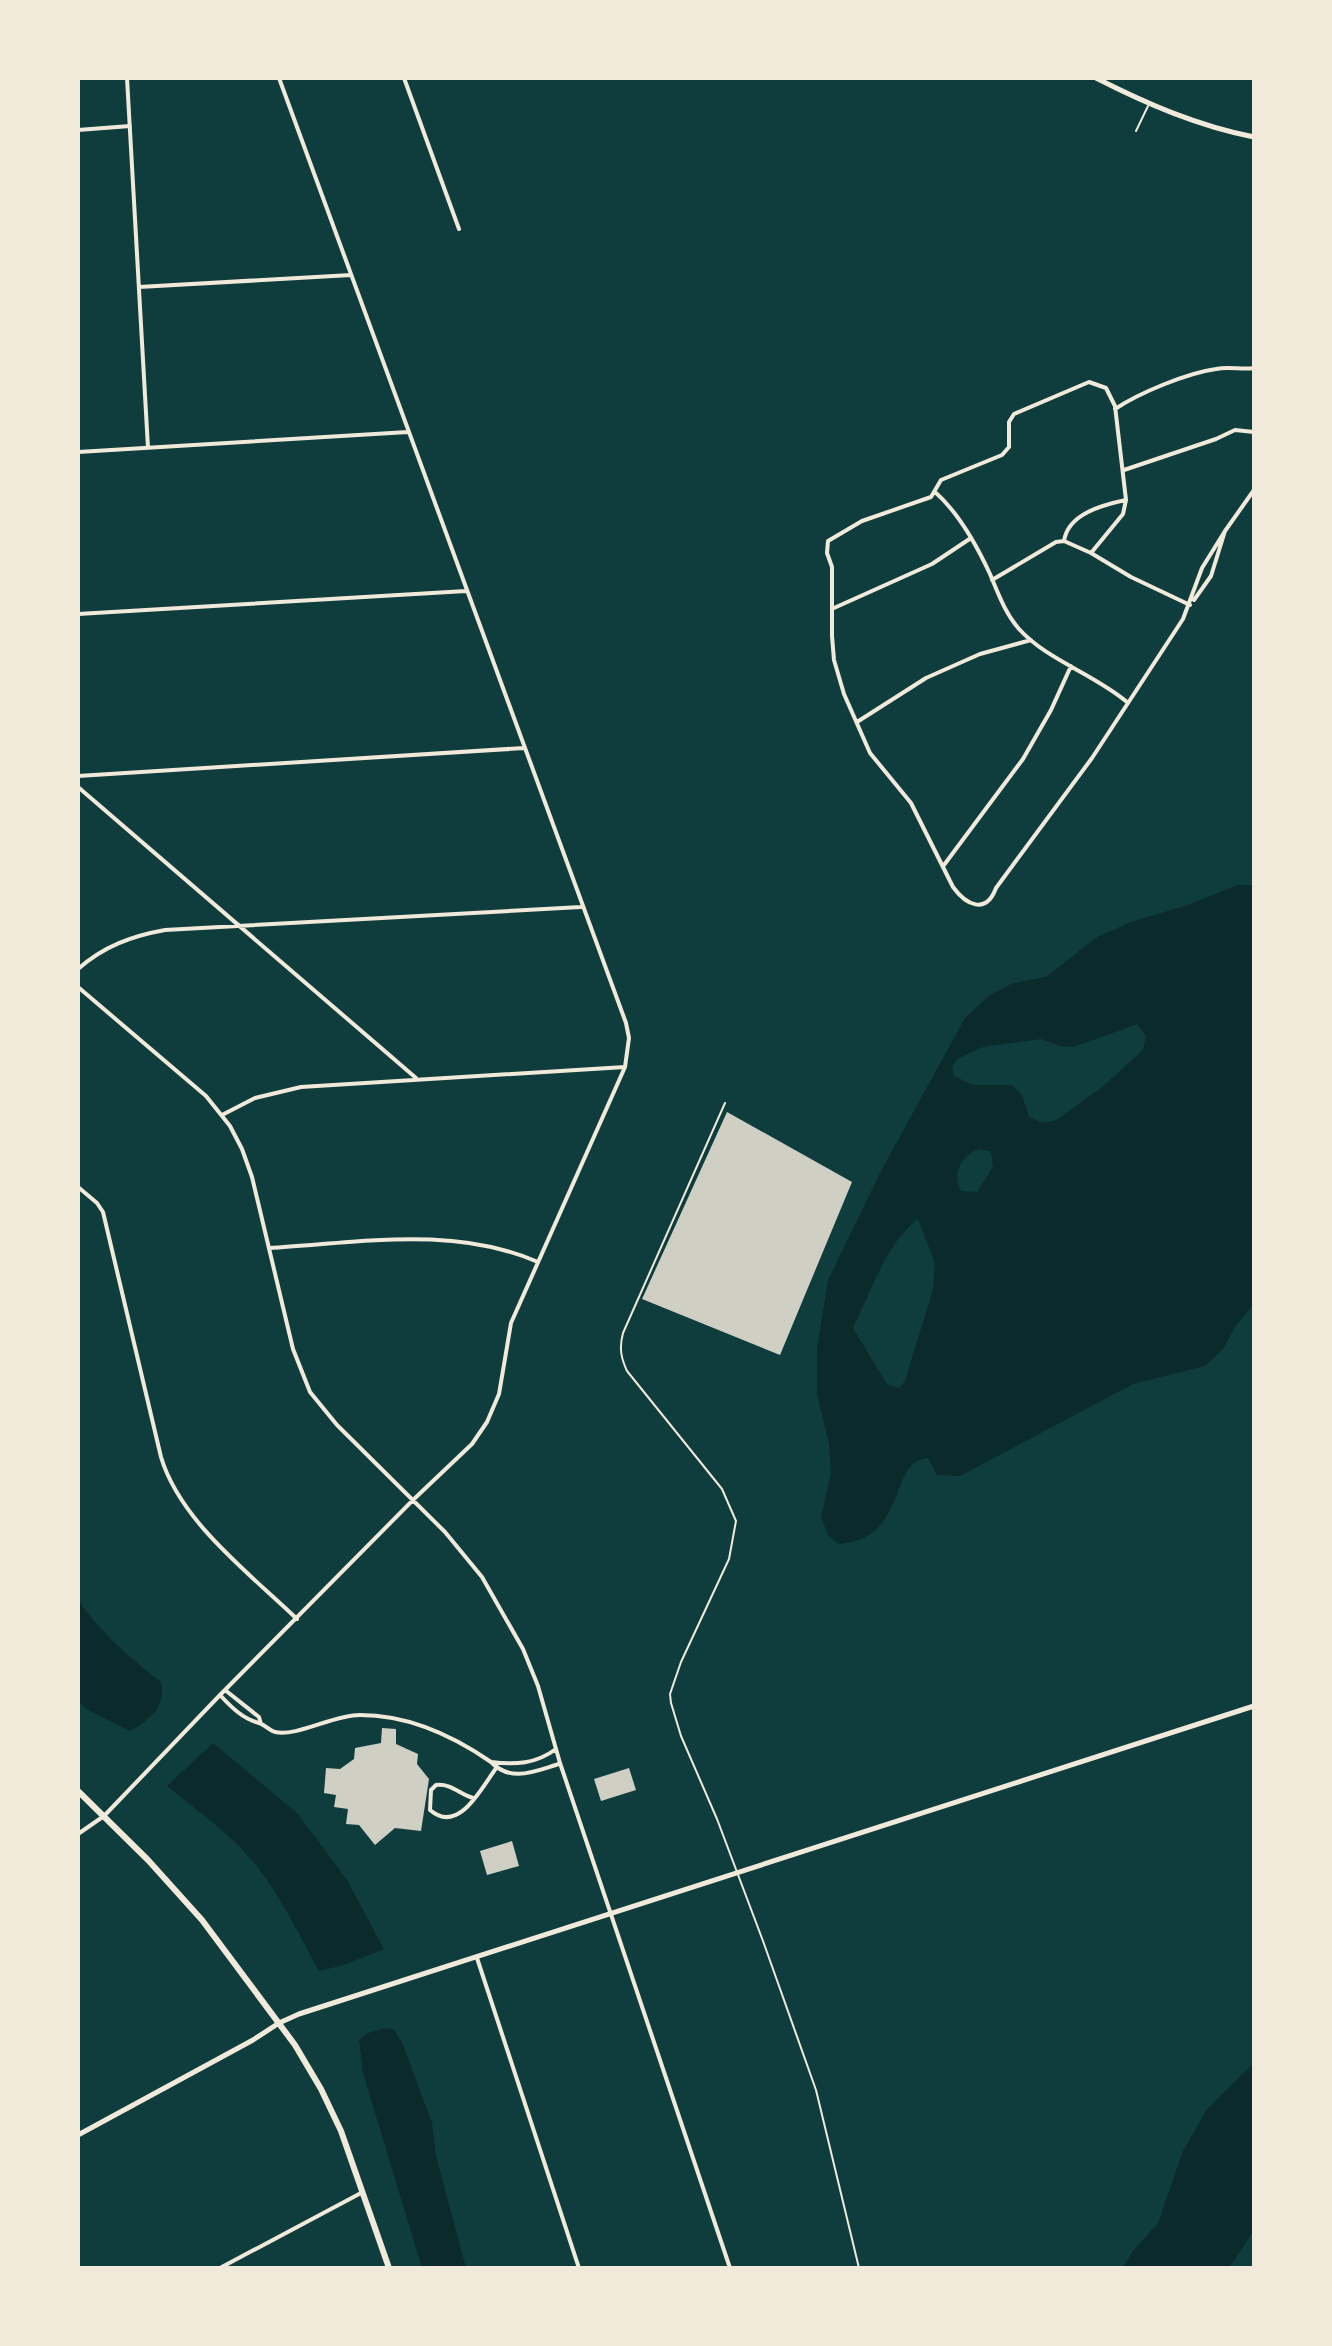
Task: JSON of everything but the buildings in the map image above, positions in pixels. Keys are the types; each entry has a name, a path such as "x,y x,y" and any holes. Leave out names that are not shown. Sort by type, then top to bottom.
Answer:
{"main road":[{"path":"78,1791 167,1879 193,1910 310,2069 331,2109 389,2268"}],"street":[{"path":"127,78 148,448"},
{"path":"78,1834 104,1816 413,1500 464,1455 487,1422 499,1394 511,1323 625,1067 629,1038 279,78"},
{"path":"404,78 459,229"},
{"path":"1096,78 1149,105 1196,122 1254,137"},
{"path":"78,130 130,126"},
{"path":"139,287 351,275"},
{"path":"1115,409 1205,371 1225,367 1254,368"},
{"path":"1091,553 1123,514 1126,500 1115,409 1106,388 1089,382 1032,404 1011,417 1010,442 1002,455 941,480 931,497 862,521 828,541 827,553 832,567 834,660 844,694 870,753 911,803 960,895 976,904 989,902 996,888 1092,758 1211,576 1225,531"},
{"path":"1124,470 1235,430 1254,432"},
{"path":"78,452 408,432"},
{"path":"1190,605 1202,568 1254,490"},
{"path":"935,492 971,538 1013,621 1053,657 1110,688 1127,702"},
{"path":"1064,541 1073,521 1126,500"},
{"path":"833,608 932,564 971,538"},
{"path":"992,580 1056,542 1064,541 1190,605"},
{"path":"78,614 466,591"},
{"path":"856,723 926,678 980,654 1031,640"},
{"path":"944,865 1023,759 1051,710 1071,665"},
{"path":"78,776 524,748"},
{"path":"78,787 416,1078"},
{"path":"78,969 97,954 141,935 165,930 582,907"},
{"path":"78,987 206,1096 222,1115 246,1160 293,1349 310,1392 337,1425 461,1550 504,1613 538,1686 560,1763 730,2268"},
{"path":"222,1115 255,1098 281,1090 416,1078 625,1067"},
{"path":"78,1187 103,1212 161,1457 173,1489 186,1509 297,1619"},
{"path":"269,1248 451,1239 505,1249 538,1262"},
{"path":"225,1690 259,1717 261,1724"},
{"path":"220,1695 253,1723 275,1732 296,1731 330,1719 360,1715 410,1721 463,1743 503,1773 525,1774 560,1763"},
{"path":"78,2135 279,2023 1254,1706"},
{"path":"491,1762 512,1765 537,1760 556,1749"},
{"path":"473,1798 464,1796 451,1786 436,1785 431,1790 430,1810 436,1816 455,1817 464,1813 497,1767"},
{"path":"477,1958 579,2268"},
{"path":"220,2268 363,2191"}],"lane":[{"path":"1136,131 1149,105"},
{"path":"725,1103 620,1345 621,1358 627,1371 722,1489 736,1521 729,1559 681,1662 670,1694 681,1736 737,1873 816,2090 859,2268"}],"water":[{"path":"1237,885 1254,885 1254,1304 1235,1327 1223,1349 1205,1366 1133,1384 960,1476 937,1475 928,1458 915,1462 907,1472 887,1516 876,1529 861,1539 838,1544 828,1535 821,1517 831,1474 829,1444 817,1394 817,1349 828,1280 881,1171 965,1018 990,995 1013,983 1046,977 1097,937 1131,922 1188,905","holes":["1137,1024 1146,1036 1143,1050 1102,1087 1056,1120 1042,1123 1029,1117 1022,1095 1012,1085 973,1085 954,1076 952,1066 959,1058 983,1047 1041,1039 1074,1047","980,1149 991,1152 993,1167 977,1192 961,1191 958,1172 963,1160","918,1219 935,1263 933,1289 905,1381 899,1388 887,1384 853,1328 888,1254"]},
{"path":"78,1600 116,1644 161,1682 159,1706 130,1731 88,1710 78,1701"},
{"path":"213,1743 297,1813 347,1880 384,1949 319,1971 281,1902 246,1853 167,1786"},
{"path":"394,2029 403,2045 432,2123 436,2156 466,2268 422,2268 363,2073 359,2040 368,2033"},
{"path":"1254,2063 1254,2230 1229,2268 1123,2268 1133,2251 1158,2223 1183,2151 1207,2109"}]}
